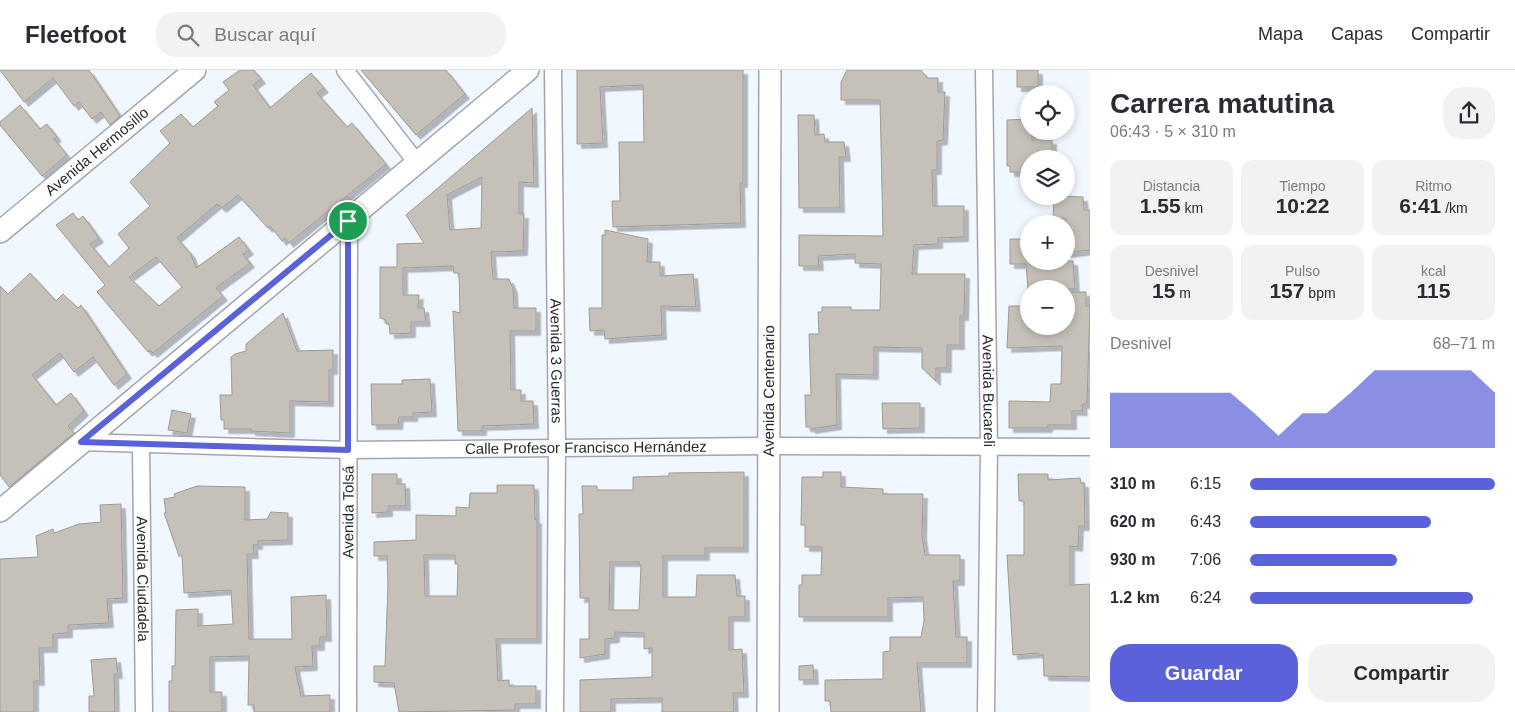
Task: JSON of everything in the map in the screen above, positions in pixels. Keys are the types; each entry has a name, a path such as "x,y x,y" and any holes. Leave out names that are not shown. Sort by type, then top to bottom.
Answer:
{"street":[{"name":"Avenida Hermosillo","path":"0,232 195,70"},
{"path":"345,70 417,163"},
{"path":"0,511 528,70"},
{"name":"Avenida 3 Guerras","path":"552,70 557,447 555,712"},
{"name":"Avenida Centenario","path":"768,712 770,70"},
{"name":"Avenida Bucareli","path":"984,70 989,446 986,712"},
{"name":"Avenida Tolsá","path":"348,221 348,712"},
{"name":"Calle Profesor Francisco Hernández","path":"81,442 348,450 768,446 1090,447"},
{"name":"Avenida Ciudadela","path":"141,445 144,712"}],"building":[{"path":"0,70 89,70 120,116 110,125 101,112 92,119 79,102 74,106 53,78 24,102"},
{"path":"240,70 254,70 261,79 253,85 270,108 311,73 324,88 317,93 347,127 352,123 386,164 289,243 285,238 282,241 270,226 268,228 238,195 222,208 217,204 177,238 191,254 196,268 239,237 249,250 243,254 250,263 216,288 223,296 153,353 150,350 148,352 97,292 105,285 56,225 73,213 78,220 83,216 99,238 90,244 109,267 129,248 118,234 150,206 130,182 170,143 160,131 181,114 193,127 218,106 214,102 229,90 223,82","holes":["156,257 182,287 159,306 129,277"]},
{"path":"361,70 446,70 465,94 416,135"},
{"path":"577,70 743,70 743,183 740,183 741,223 613,227 612,201 620,201 619,142 644,142 643,85 600,87 603,143 577,144"},
{"path":"847,70 921,70 927,78 938,78 938,92 945,92 943,140 937,141 937,170 932,170 933,206 964,206 964,237 938,238 938,244 914,245 912,274 965,274 964,316 960,316 960,345 947,345 947,368 936,368 936,381 922,368 922,348 874,347 874,375 836,374 837,425 811,429 806,427 805,395 811,395 809,334 819,334 818,312 822,312 822,307 880,310 881,264 855,263 855,254 818,256 819,266 799,266 799,235 883,236 880,100 841,100 841,82"},
{"path":"1017,70 1038,70 1038,85 1020,85 1020,87 1017,87"},
{"path":"20,105 40,129 47,124 57,137 54,139 67,155 42,176 0,125 0,122"},
{"path":"532,108 534,183 519,182 519,214 524,214 523,251 491,252 493,279 509,279 513,289 514,308 536,308 536,331 510,331 511,390 521,390 521,401 533,401 534,424 482,426 482,431 458,431 453,311 460,313 459,273 454,273 453,266 403,268 403,295 419,295 418,308 424,308 426,322 411,322 411,333 390,334 389,324 386,324 386,320 380,318 380,267 397,267 397,244 424,243 406,215","holes":["482,177 481,228 450,230 447,195"]},
{"path":"798,115 814,115 815,135 824,134 825,142 844,142 846,157 839,157 840,208 799,208"},
{"path":"1020,119 1020,140 1052,140 1052,150 1020,150 1020,172 1010,172 1010,166 1007,166 1007,120"},
{"path":"1075,197 1083,197 1084,210 1090,210 1090,250 1075,252 1075,215 1053,215 1054,205 1075,205"},
{"path":"605,230 648,239 647,262 660,262 660,276 693,274 696,307 661,306 662,335 605,339 604,330 590,331 589,308 602,308 602,235 605,235"},
{"path":"1010,239 1020,239 1020,264 1010,264"},
{"path":"1026,270 1074,270 1074,280 1027,280"},
{"path":"30,273 56,301 63,294 78,308 81,305 127,374 114,385 93,357 74,372 60,353 32,375 56,405 71,393 84,411 68,426 74,433 9,487 0,475 0,286 8,294"},
{"path":"1075,292 1086,292 1086,306 1090,306 1087,404 1082,404 1083,411 1072,411 1072,425 1048,425 1048,428 1009,428 1009,401 1050,402 1051,384 1061,384 1062,346 1007,348 1009,306 1020,306 1020,335 1075,335"},
{"path":"283,313 297,351 333,350 333,370 329,370 329,402 290,401 290,433 251,431 251,429 224,429 224,420 221,420 220,395 232,395 231,357 246,351 246,344"},
{"path":"430,379 432,412 413,413 413,417 399,417 398,425 372,425 371,384 402,384 402,380"},
{"path":"882,403 920,403 920,428 883,429"},
{"path":"172,410 191,414 187,433 168,430"},
{"path":"744,472 744,548 705,548 705,556 663,556 663,597 696,597 697,575 735,575 737,596 745,596 745,617 729,617 729,650 742,649 744,693 733,693 734,712 662,712 662,698 611,699 611,712 580,712 580,680 652,677 652,648 644,649 644,633 615,632 615,638 605,639 605,654 580,658 580,639 589,639 589,598 580,598 579,514 583,514 582,486 597,486 597,490 633,490 633,477 669,476 669,473","holes":["610,562 639,562 639,565 641,565 639,610 609,610"]},
{"path":"823,472 841,472 841,487 883,489 883,494 923,494 922,535 925,555 960,555 960,581 953,581 956,637 967,637 967,663 917,663 921,712 831,712 830,701 825,701 825,680 883,679 883,652 890,651 890,637 921,637 924,621 923,597 888,598 888,617 799,617 799,585 802,585 802,575 821,575 822,547 805,547 805,525 801,525 802,477 823,477"},
{"path":"372,474 397,474 397,484 405,484 406,506 388,506 388,512 372,513"},
{"path":"1018,474 1048,474 1048,480 1080,478 1081,483 1084,483 1085,526 1079,526 1078,547 1070,546 1070,585 1090,584 1090,677 1044,676 1043,655 1039,656 1039,653 1013,655 1007,555 1024,555 1024,501 1019,501"},
{"path":"497,485 534,485 535,520 537,519 537,639 496,639 498,681 509,680 509,686 536,686 536,704 515,704 515,710 399,712 394,683 374,682 374,666 385,666 388,584 387,556 374,556 374,542 416,540 416,515 456,516 456,507 469,508 470,493 497,493","holes":["424,555 455,555 455,564 458,564 457,596 425,596"]},
{"path":"197,486 245,487 245,520 267,519 271,512 288,513 288,540 258,541 258,545 253,545 254,554 247,554 249,639 292,639 291,597 326,595 327,637 320,637 320,646 312,646 313,666 295,667 301,696 330,695 330,712 254,712 254,705 248,705 249,656 210,657 210,692 222,692 222,712 169,712 169,681 172,681 172,666 175,666 176,610 198,609 198,626 233,624 231,590 184,593 182,556 179,556 164,513 166,513 164,499 175,497 174,494"},
{"path":"121,504 123,598 107,599 109,623 68,625 68,633 53,634 53,648 39,648 40,681 34,681 34,712 0,712 0,559 38,557 36,536 53,529 54,533 79,524 101,522 100,505"},
{"path":"116,658 118,674 114,674 115,712 89,712 89,696 94,696 91,660"},
{"path":"813,665 814,680 799,680 799,666"}],"route":[{"path":"348,221 348,450 81,442 134,398 348,221"}]}
